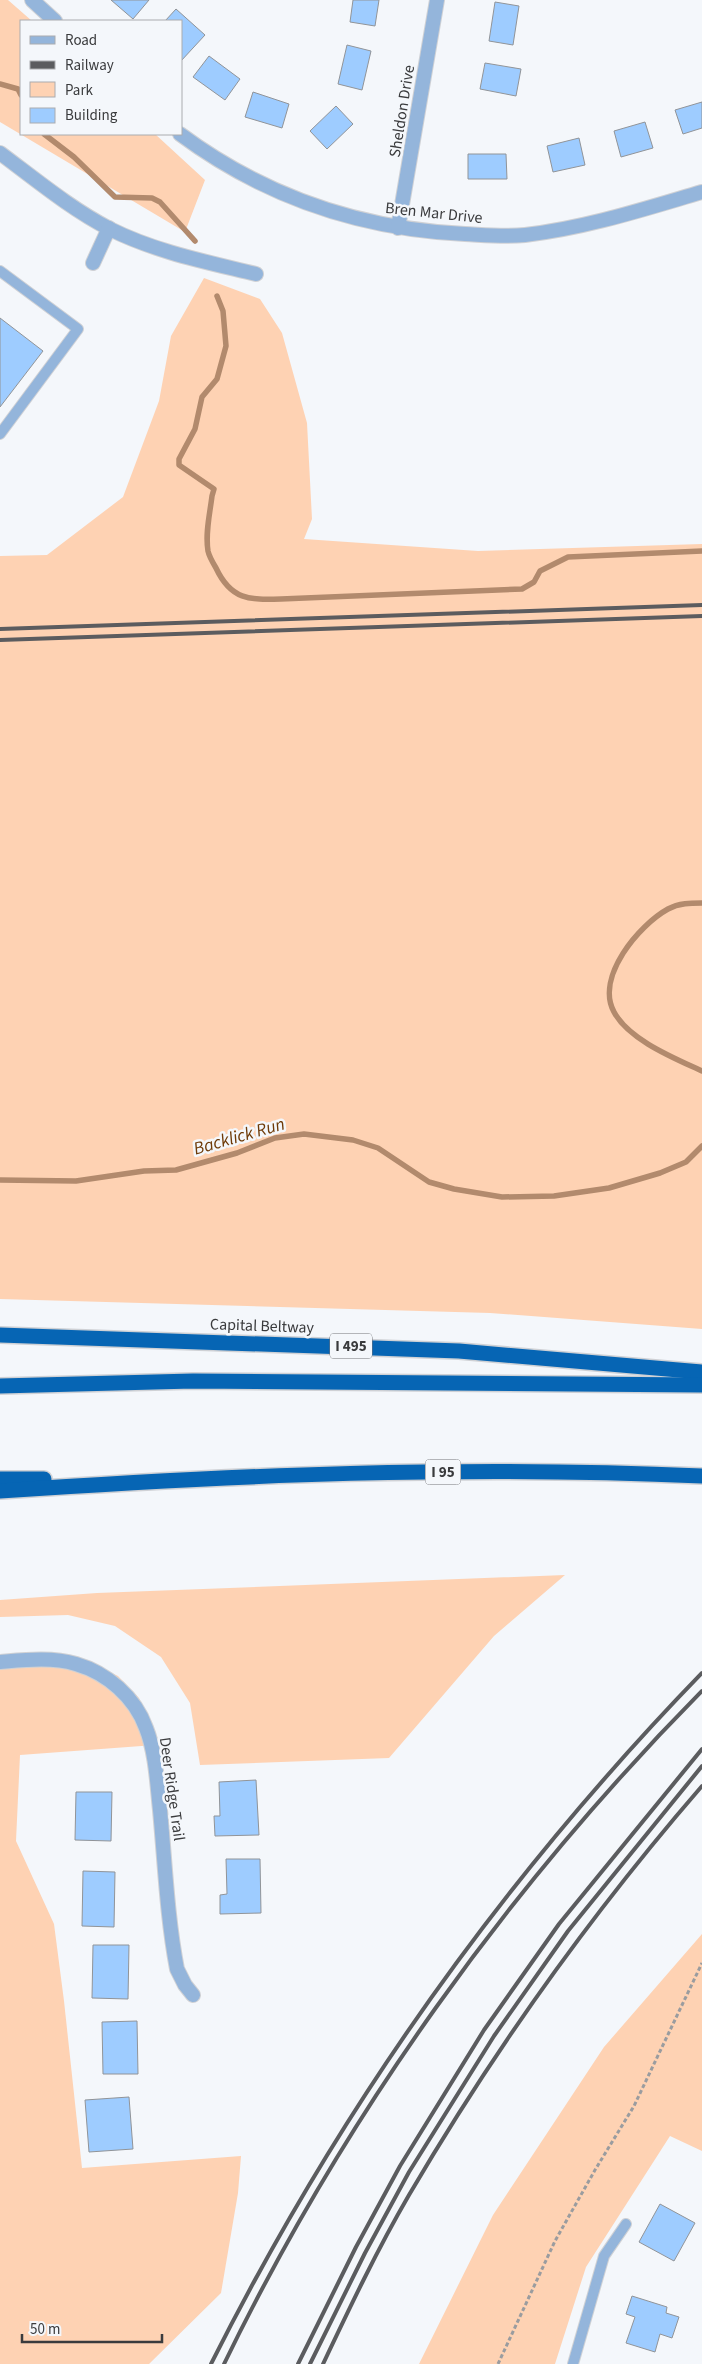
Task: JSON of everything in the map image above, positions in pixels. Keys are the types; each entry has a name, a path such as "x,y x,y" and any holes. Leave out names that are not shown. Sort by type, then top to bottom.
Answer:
{"highway":[{"name":"Capital Beltway","path":"0,1335 458,1351 702,1372"},
{"path":"0,1386 193,1381 702,1385"},
{"path":"0,1390 193,1381"},
{"name":"I 95","path":"0,1479 183,1478 452,1472 702,1476"},
{"path":"0,1491 183,1478"}],"street":[{"path":"32,0 54,20"},
{"name":"Sheldon Drive","path":"398,228 437,0"},
{"name":"Bren Mar Drive","path":"182,135 251,178 322,210 367,223 432,233 524,235 570,228 702,192"},
{"path":"0,153 67,201 109,228 180,255 256,274"},
{"path":"93,263 109,228"},
{"name":"Deer Ridge Trail","path":"0,1662 44,1659 74,1663 95,1671 113,1683 128,1697 139,1714 148,1734 157,1784 177,1969 185,1985 193,1995"}],"lane":[{"path":"0,271 78,330 0,434"},
{"path":"572,2364 604,2256 626,2224"}],"path":[{"path":"498,2364 555,2242 595,2170 634,2106 702,1963"}],"green space":[{"path":"0,0 8,0 31,20 20,20 20,134 0,122"},
{"path":"22,135 156,135 205,180 185,232"},
{"path":"204,278 260,299 282,333 307,423 312,519 304,539 478,551 702,544 702,1329 490,1313 0,1299 0,556 47,555 123,497 159,401 171,336"},
{"path":"565,1575 494,1636 389,1758 200,1765 190,1703 161,1657 115,1626 68,1615 0,1617 0,1600 97,1593"},
{"path":"0,1660 91,1663 118,1676 139,1698 154,1734 155,1745 20,1755 16,1841 54,1924 82,2168 241,2156 238,2193 221,2293 149,2364 0,2364"},
{"path":"702,1934 702,2151 670,2136 586,2267 555,2364 419,2364 493,2215 604,2047"}],"building":[{"path":"111,0 149,0 133,19"},
{"path":"353,0 379,0 375,26 350,22"},
{"path":"495,2 519,6 513,45 489,41"},
{"path":"176,9 205,35 182,60 182,20 166,20"},
{"path":"347,45 371,51 362,90 338,84"},
{"path":"209,56 240,79 225,100 193,77"},
{"path":"485,63 521,69 516,96 480,89"},
{"path":"253,92 289,104 282,128 245,117"},
{"path":"702,102 702,128 683,134 675,110"},
{"path":"336,106 353,124 327,149 310,131"},
{"path":"645,122 653,148 621,157 614,131"},
{"path":"579,138 585,165 553,172 547,146"},
{"path":"468,154 506,154 507,179 468,179"},
{"path":"0,318 43,351 0,407"},
{"path":"256,1780 259,1835 215,1836 214,1816 220,1816 219,1782"},
{"path":"76,1792 112,1792 111,1841 75,1840"},
{"path":"226,1859 260,1859 261,1913 220,1914 220,1895 227,1894"},
{"path":"83,1871 115,1872 114,1927 82,1926"},
{"path":"93,1945 129,1945 128,1999 92,1998"},
{"path":"137,2021 138,2074 103,2074 102,2022"},
{"path":"129,2097 133,2149 89,2152 85,2100"},
{"path":"660,2204 695,2223 674,2261 639,2242"},
{"path":"632,2296 667,2307 666,2313 679,2317 672,2338 660,2334 655,2352 626,2343 635,2317 626,2314"}],"waterway":[{"path":"0,84 18,89 20,93"},
{"path":"45,135 74,157 115,197 152,198 160,202 195,241"},
{"path":"217,296 223,311 226,346 217,379 202,397 195,429 179,459 179,465 214,489 207,530 208,551 222,579 242,596 270,599 522,589 534,582 540,571 568,557 702,551"},
{"name":"Backlick Run","path":"702,903 672,907 645,927 623,953 610,983 610,998 614,1012 630,1031 653,1047 702,1071"},
{"name":"Backlick Run","path":"0,1180 76,1181 144,1171 176,1170 237,1153 275,1138 304,1134 353,1140 378,1148 429,1182 454,1189 502,1197 554,1196 609,1188 660,1173 686,1162 702,1146"}],"railway":[{"path":"0,629 702,605"},
{"path":"0,640 702,616"},
{"path":"211,2364 261,2270 314,2177 370,2087 430,2000 493,1914 559,1832 629,1751 702,1673"},
{"path":"224,2364 271,2272 322,2182 377,2094 436,2008 498,1925 563,1844 631,1766 702,1691"},
{"path":"298,2364 356,2247 400,2166 484,2030 559,1924 702,1749"},
{"path":"310,2364 365,2253 409,2172 494,2036 568,1931 702,1766"},
{"path":"323,2364 397,2216 475,2088 583,1933 661,1834 702,1786"}]}
